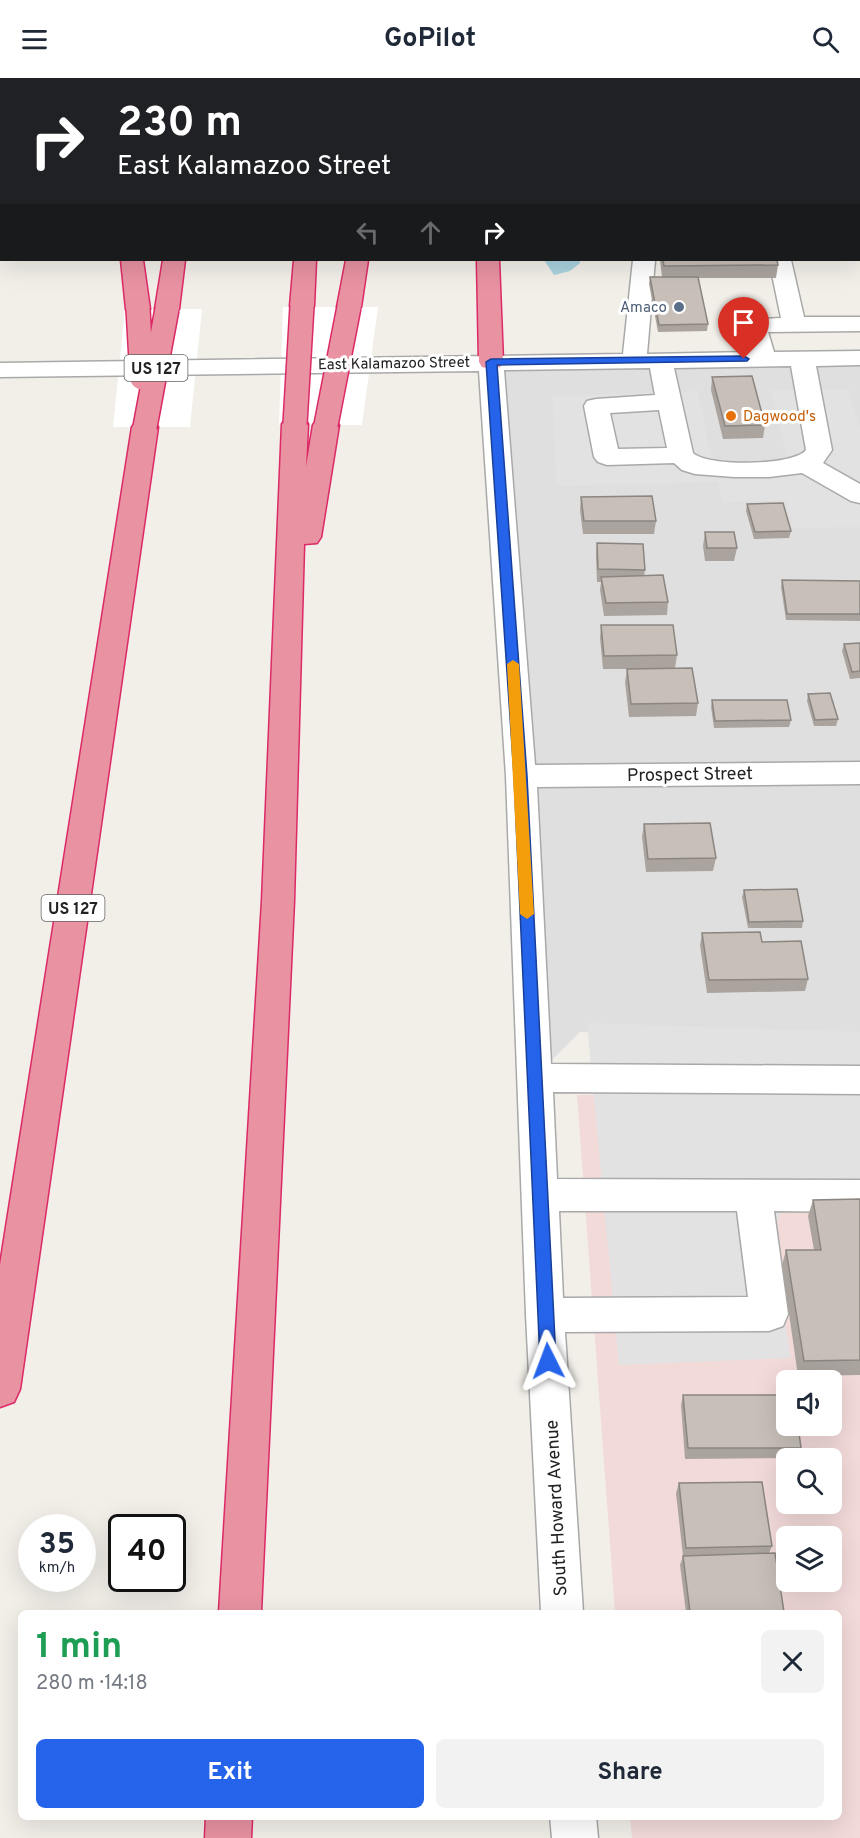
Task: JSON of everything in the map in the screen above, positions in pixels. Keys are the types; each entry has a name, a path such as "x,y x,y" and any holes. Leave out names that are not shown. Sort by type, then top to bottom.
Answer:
{"highway":[{"path":"132,261 138,309 145,427"},
{"name":"US 127","path":"0,1389 145,427 174,261"},
{"path":"240,1610 278,901 295,424 305,261"},
{"path":"278,901 303,567 326,425 357,261"},
{"path":"488,261 491,362"},
{"path":"228,1838 229,1820"}],"street":[{"path":"634,360 644,261"},
{"path":"780,261 794,325"},
{"path":"764,359 754,325 860,324"},
{"path":"660,360 681,455 687,462 707,468 786,468 806,464 815,458 819,450 802,358"},
{"name":"East Kalamazoo Street","path":"0,370 860,358"},
{"name":"South Howard Avenue","path":"491,362 521,776 545,1316 562,1610"},
{"path":"669,402 596,406 607,457 681,455"},
{"path":"806,464 860,495"},
{"name":"Prospect Street","path":"521,776 860,773"},
{"path":"534,1078 860,1080"},
{"path":"540,1194 860,1196"},
{"path":"545,1316 769,1314 753,1196"},
{"path":"573,1820 575,1838"}],"shaded area":[{"path":"860,358 860,1041 580,1032 534,1078 491,362"},
{"path":"848,389 860,427 860,527 793,528 786,500 722,502 718,482 556,486 553,396 698,391 713,465 789,463 770,390"},
{"path":"587,1023 860,1032 860,1201 813,1199 782,1213 770,1231 791,1358 619,1365"},
{"path":"860,1091 860,1838 632,1838 630,1820 842,1820 842,1610 615,1610 577,1095"}],"water":[{"path":"545,261 580,261 570,271 554,275"}],"pier":[{"path":"283,307 378,307 362,425 279,425"},
{"path":"125,309 202,309 190,427 113,427"}],"building":[{"path":"663,261 777,261 778,265 664,266"},
{"path":"650,277 698,277 708,324 659,325"},
{"path":"752,376 765,425 725,426 712,377"},
{"path":"652,496 656,521 584,521 581,497"},
{"path":"783,503 791,531 755,532 747,504"},
{"path":"705,532 734,532 737,548 707,548"},
{"path":"597,543 643,544 645,570 598,569"},
{"path":"663,575 668,602 606,603 601,577"},
{"path":"782,580 860,581 860,614 787,614"},
{"path":"601,625 673,625 677,655 604,656"},
{"path":"860,643 860,671 852,672 844,644"},
{"path":"692,668 698,703 631,704 627,669"},
{"path":"830,693 838,719 815,720 808,694"},
{"path":"712,700 787,700 791,720 715,721"},
{"path":"710,823 716,858 648,859 644,824"},
{"path":"797,889 803,921 749,922 744,890"},
{"path":"760,932 762,942 801,941 808,979 709,980 702,933"},
{"path":"860,1199 860,1360 804,1361 786,1250 821,1250 813,1200"},
{"path":"683,1395 776,1395 776,1436 799,1436 801,1448 776,1448 688,1448"},
{"path":"762,1482 772,1546 686,1548 679,1483"},
{"path":"775,1553 776,1592 781,1592 784,1610 690,1610 683,1556"}],"slow traffic":[{"path":"513,664 527,914"}],"place":[{"name":"Amaco","path":"679,307"},
{"name":"Dagwood's","path":"731,416"}],"route":[{"path":"548,1361 521,776 491,362 744,359"}]}
